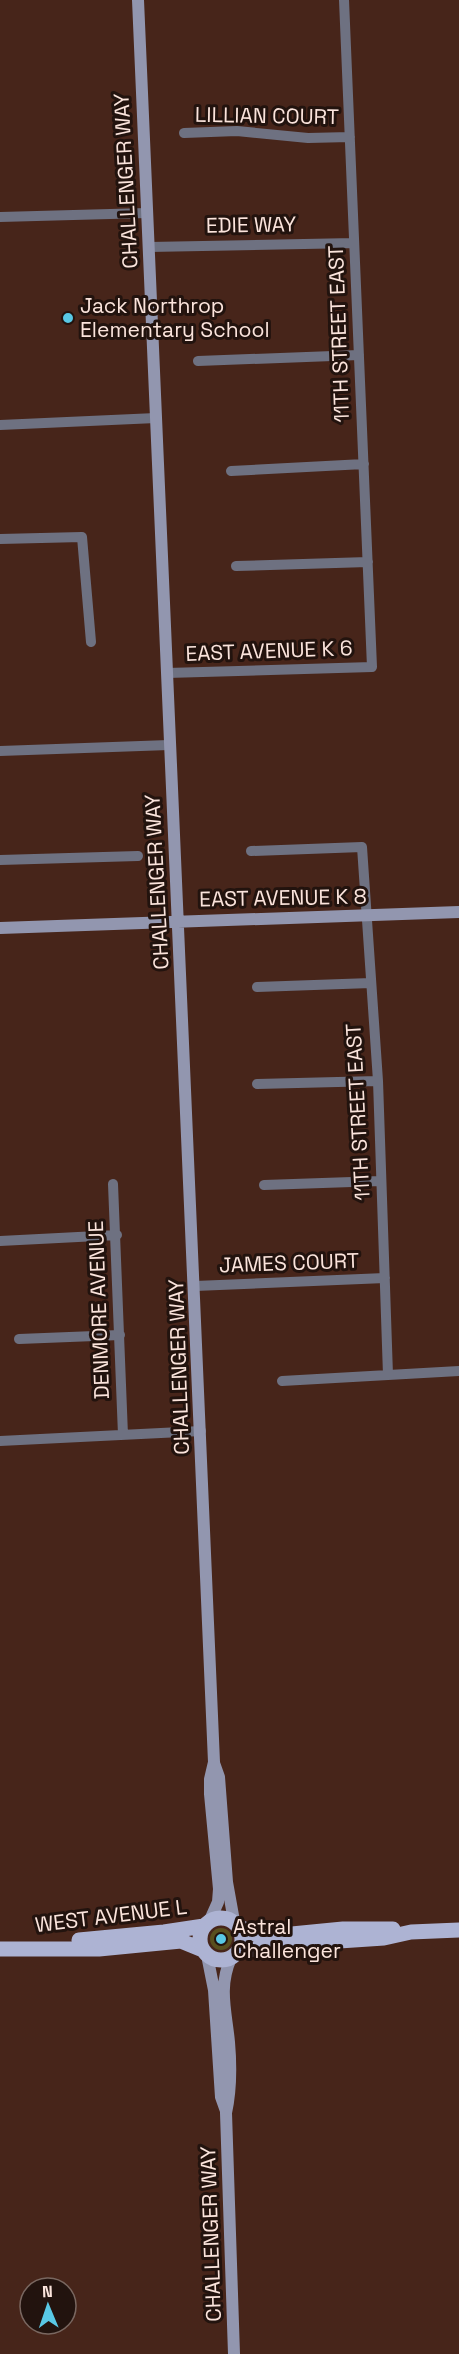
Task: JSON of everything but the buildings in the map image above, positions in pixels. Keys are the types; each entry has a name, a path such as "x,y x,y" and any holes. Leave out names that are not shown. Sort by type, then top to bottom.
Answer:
{"main road":[{"name":"CHALLENGER WAY","path":"138,0 214,1762 219,1778 227,1882 237,1924"},
{"name":"EAST AVENUE K 8","path":"0,928 459,912"},
{"name":"CHALLENGER WAY","path":"207,1923 219,1899 210,1794 210,1779 214,1762"},
{"path":"411,1932 383,1928 343,1929 261,1937 222,1917 207,1923 200,1937 205,1952 219,1960 279,1945 384,1938 411,1932 459,1930"},
{"name":"WEST AVENUE L","path":"23,1948 54,1941 164,1932 207,1923"},
{"path":"235,1955 243,1939 237,1924"},
{"name":"WEST AVENUE L","path":"0,1949 99,1949 181,1941 205,1952"},
{"name":"CHALLENGER WAY","path":"205,1952 214,1990 221,2097 226,2113"},
{"name":"CHALLENGER WAY","path":"234,2354 226,2113 230,2096 229,2044 223,1978 235,1955"}],"street":[{"name":"11TH STREET EAST","path":"344,0 372,667"},
{"name":"LILLIAN COURT","path":"184,133 237,131 308,138 350,137"},
{"path":"0,217 147,213"},
{"name":"EDIE WAY","path":"149,247 354,243"},
{"path":"198,362 359,355"},
{"path":"0,425 156,418"},
{"path":"231,471 364,464"},
{"path":"0,539 82,537 91,642"},
{"path":"236,566 368,562"},
{"name":"EAST AVENUE K 6","path":"167,673 372,667"},
{"path":"0,751 170,745"},
{"name":"11TH STREET EAST","path":"251,851 362,847 378,1081 388,1375"},
{"path":"0,860 138,856"},
{"path":"257,987 370,983"},
{"path":"257,1084 378,1081"},
{"path":"264,1185 381,1181"},
{"name":"DENMORE AVENUE","path":"113,1184 117,1235 123,1435"},
{"path":"0,1241 117,1235"},
{"name":"JAMES COURT","path":"195,1286 385,1278"},
{"path":"19,1339 120,1335"},
{"path":"282,1381 459,1371"},
{"path":"0,1441 201,1431"}],"shaded area":[{"path":"221,1928 229,1931 232,1939 229,1947 221,1950 213,1947 210,1939 213,1931"}],"place":[{"name":"Jack Northrop Elementary School","path":"68,318"},
{"name":"Astral Challenger","path":"221,1939"}]}
